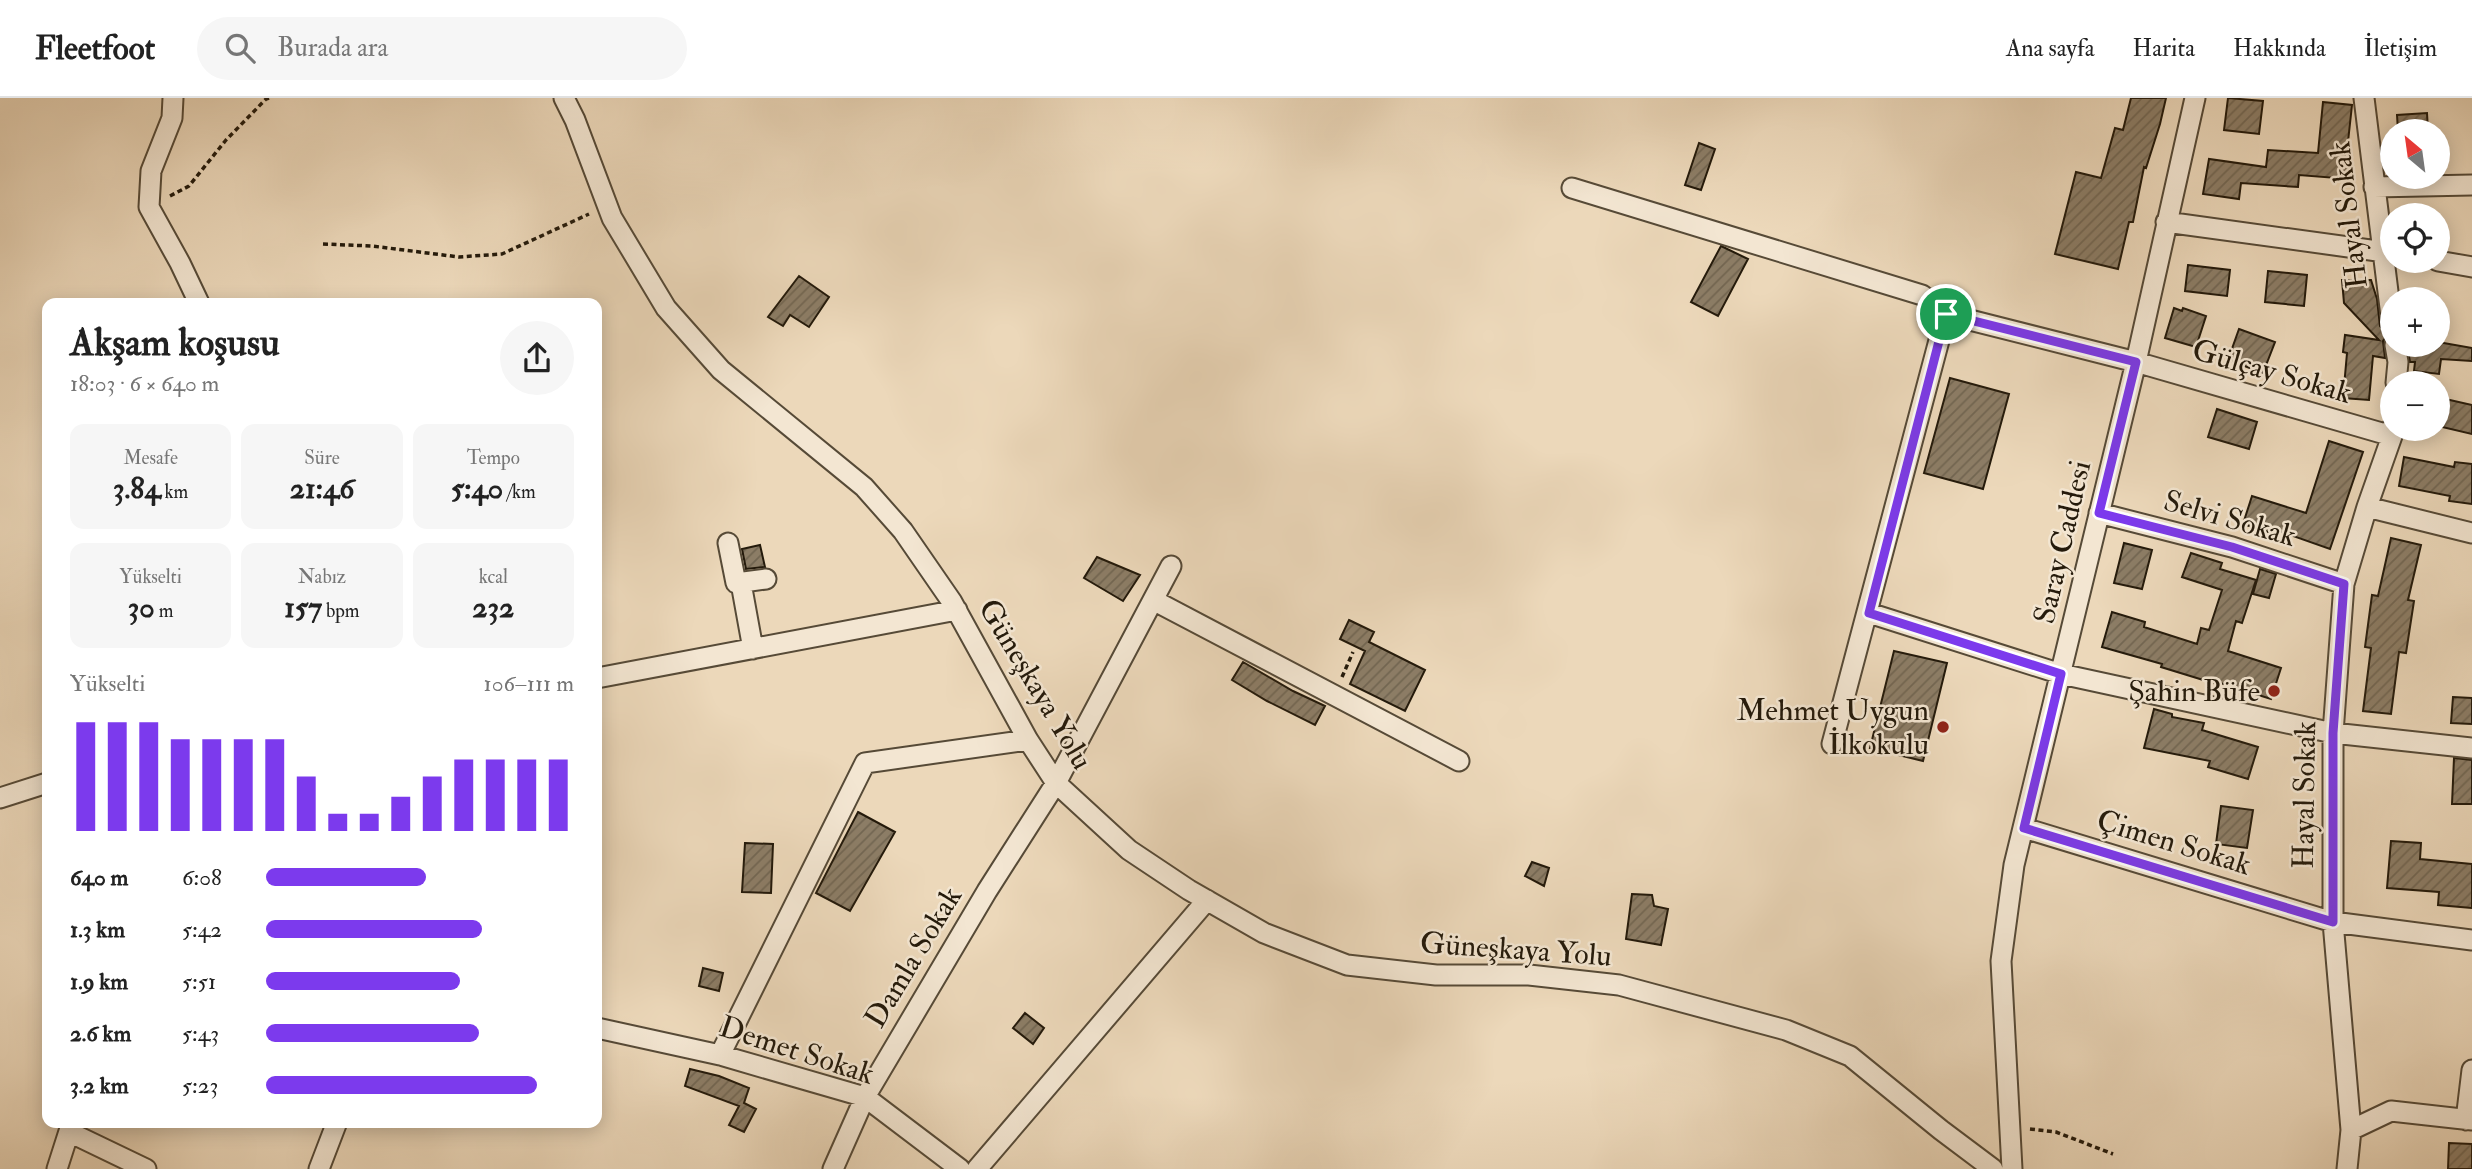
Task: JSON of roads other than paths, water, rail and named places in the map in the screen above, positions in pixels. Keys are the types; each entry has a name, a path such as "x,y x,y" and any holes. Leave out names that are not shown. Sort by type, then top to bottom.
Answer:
{"street":[{"path":"173,98 172,118 151,171 149,207 197,298"},
{"name":"Güneşkaya Yolu","path":"564,98 612,218 666,308 721,370 864,487 902,531 957,610 1028,740 1056,783 1129,850 1265,933 1347,965 1436,975 1529,975 1619,985 1786,1030 1850,1056 1993,1169"},
{"name":"Saray Caddesi","path":"2011,1169 2001,961 2014,865 2136,362 2195,98"},
{"name":"Hayal Sokak","path":"2364,98 2380,217"},
{"path":"2374,187 2472,185"},
{"path":"1572,188 1922,295 1946,314 1869,613 1832,744"},
{"path":"2166,222 2380,251"},
{"path":"2450,263 2472,267"},
{"name":"Gülçay Sokak","path":"1946,314 2136,362 2380,429"},
{"name":"Hayal Sokak","path":"2347,1169 2351,1130 2333,922 2333,733 2344,584 2389,441"},
{"path":"2367,507 2472,533"},
{"name":"Selvi Sokak","path":"2099,513 2232,547 2344,584"},
{"path":"728,543 736,583 766,579"},
{"name":"Damla Sokak","path":"833,1169 865,1097 987,891 1056,783 1171,566"},
{"path":"741,583 753,649"},
{"path":"1153,600 1459,761"},
{"path":"602,677 957,610"},
{"path":"1869,613 2061,674 2333,733 2472,748"},
{"path":"720,1055 864,763 1028,740"},
{"path":"0,798 42,785"},
{"name":"Çimen Sokak","path":"2024,828 2333,922 2472,940"},
{"path":"977,1169 1207,900"},
{"name":"Demet Sokak","path":"602,1029 720,1055 865,1097 960,1169"},
{"path":"2351,1130 2391,1111 2469,1120 2472,1070"},
{"path":"57,1169 70,1128"},
{"path":"72,1128 146,1169"},
{"path":"319,1169 335,1128"}],"place":[{"name":"Şahin Büfe","path":"2274,691"},
{"name":"Mehmet Uygun İlkokulu","path":"1943,727"}]}
